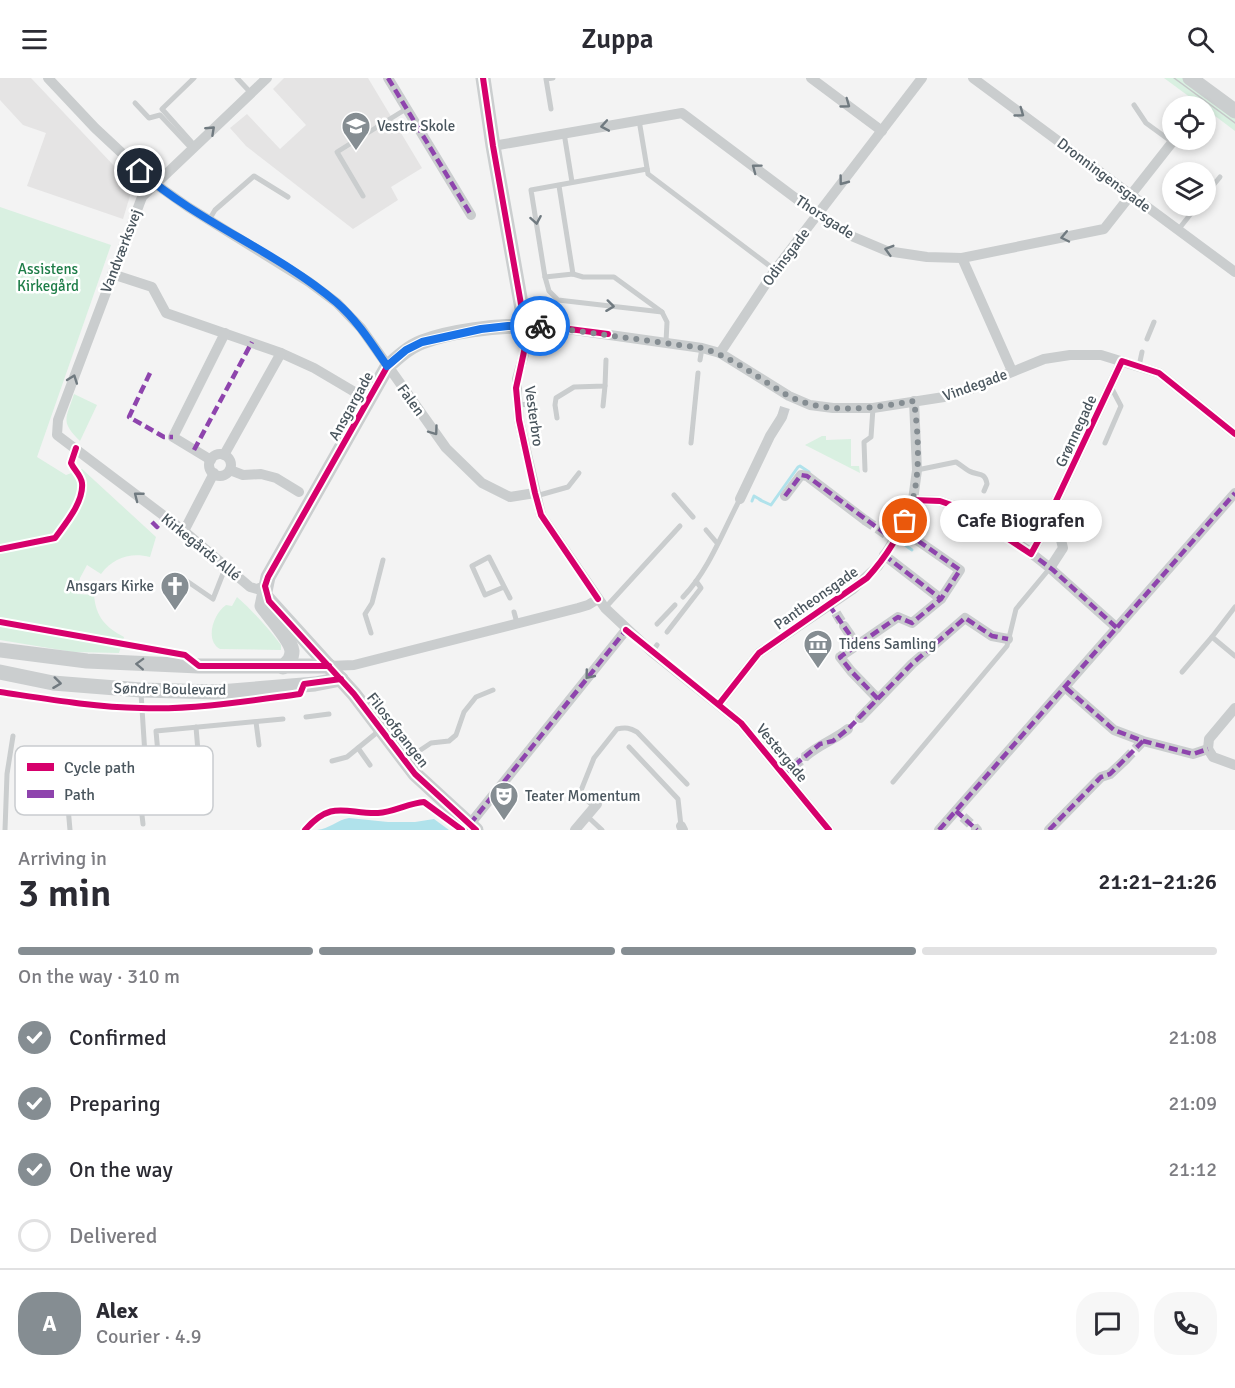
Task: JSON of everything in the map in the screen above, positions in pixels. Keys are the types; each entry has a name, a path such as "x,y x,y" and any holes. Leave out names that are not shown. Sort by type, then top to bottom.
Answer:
{"main road":[{"name":"Vesterbro","path":"483,78 525,326"},
{"path":"1190,78 1235,111"},
{"name":"Ansgargade","path":"265,586 267,577 387,366 406,350 422,342 481,329 525,326"},
{"path":"183,691 322,675 329,666 269,601 265,586"},
{"path":"265,586 262,606 289,642 292,650 290,660 283,667"},
{"name":"Søndre Boulevard","path":"0,650 87,662 329,666"},
{"name":"Filosofgangen","path":"329,666 382,729 415,774 473,827"},
{"name":"Søndre Boulevard","path":"0,672 53,683 141,690 219,692 315,684 341,679"}],"street":[{"name":"Falen","path":"48,78 95,128 154,183 208,220 309,282 337,303 361,328 446,448 482,483 510,497 535,494"},
{"name":"Vandværksvej","path":"57,435 58,420 142,197 154,183 267,78"},
{"path":"388,78 471,215"},
{"path":"811,78 882,130"},
{"name":"Odinsgade","path":"720,353 775,270 922,78"},
{"name":"Dronningensgade","path":"973,78 1235,272"},
{"name":"Thorsgade","path":"493,146 557,131 682,113 818,215 849,235 887,251 927,257 962,258 1104,229 1165,150"},
{"path":"962,258 1012,371"},
{"path":"112,274 152,287 166,314 281,352 358,394"},
{"name":"Vindegade","path":"525,326 546,326 608,339 666,342 702,348 720,353 787,400 832,408 873,408 944,397 968,390 1044,359 1070,355 1101,355 1159,373 1235,434"},
{"name":"Vesterbro","path":"525,326 527,338 517,379 523,404 535,494 541,515 598,599"},
{"path":"211,460 173,438 225,333"},
{"path":"225,455 281,352"},
{"name":"Grønnegade","path":"1031,554 1054,513 1056,501 1122,361"},
{"name":"Pantheonsgade","path":"719,704 759,653 832,609 867,578 884,555 890,538 900,529 913,500 917,470 914,401"},
{"path":"740,499 770,436 782,417"},
{"name":"Kirkegårds Allé","path":"57,435 184,531 250,587 257,589 265,586"},
{"path":"217,455 225,455 230,460 230,470 223,475 214,473 210,468 211,460 217,455"},
{"path":"230,470 243,476 261,474 268,476 298,492"},
{"path":"184,531 214,473"},
{"path":"785,496 802,474 865,520"},
{"path":"939,830 960,814 1235,493"},
{"path":"913,500 940,501 988,518 1118,628"},
{"path":"1051,569 1063,548 1054,513"},
{"path":"878,699 840,657 898,617 912,623 941,599 960,570 900,529"},
{"path":"884,555 941,599"},
{"path":"329,666 354,665 376,655 516,617 588,605 598,599"},
{"name":"Vestergade","path":"598,599 626,630 643,638 741,723 829,830"},
{"path":"860,718 912,664 965,618 992,636 1008,639"},
{"path":"844,626 857,645"},
{"path":"473,827 626,630"},
{"path":"341,679 354,665"},
{"path":"1066,688 1114,730 1142,742 1193,754 1208,749"},
{"path":"1235,708 1209,739 1208,749 1213,757 1235,765"},
{"path":"806,756 820,744 833,741 848,729"},
{"path":"1049,830 1101,777 1110,774 1125,760"},
{"path":"784,774 793,766"},
{"path":"575,830 593,809"}],"lane":[{"path":"193,147 162,109 194,78"},
{"path":"237,78 251,93"},
{"path":"551,109 546,79 553,78"},
{"path":"135,103 149,118 160,115 193,147"},
{"path":"1134,105 1146,123 1162,134"},
{"path":"363,196 337,152 406,109"},
{"path":"639,120 648,174 775,270"},
{"path":"557,131 568,156 572,182"},
{"path":"647,168 531,190 545,277 549,291 558,300 662,312"},
{"path":"208,220 214,210 254,176 288,196"},
{"path":"1216,182 1220,177"},
{"path":"559,186 573,274"},
{"path":"1178,230 1189,216"},
{"path":"545,277 573,274 583,277 614,278 662,312 667,322 666,342"},
{"path":"1147,339 1154,322"},
{"path":"700,360 702,348"},
{"path":"1138,366 1142,352"},
{"path":"603,406 606,360"},
{"path":"691,444 698,373"},
{"path":"557,418 556,398 574,387 605,386"},
{"path":"1105,443 1121,406 1110,386"},
{"path":"546,405 555,405"},
{"path":"865,470 864,442 871,437 873,408"},
{"path":"917,470 957,462 972,473 980,473 985,477 987,484 984,491"},
{"path":"535,494 568,487 579,473"},
{"path":"674,495 693,517"},
{"path":"683,597 696,581 740,499"},
{"path":"605,608 680,526"},
{"path":"706,530 717,543"},
{"path":"504,587 485,595 472,566 489,557 510,598"},
{"path":"371,633 365,614 372,603 383,560"},
{"path":"178,575 213,599 226,566"},
{"path":"892,782 1007,646 1016,609 1051,569"},
{"path":"668,632 701,588 696,581"},
{"path":"659,622 675,605"},
{"path":"1182,672 1235,607"},
{"path":"1212,637 1235,657"},
{"path":"141,690 144,746"},
{"path":"405,760 432,743 449,741 456,735 464,712 476,697 493,690"},
{"path":"306,717 329,714"},
{"path":"157,746 156,730 283,719"},
{"path":"256,722 259,745"},
{"path":"196,727 197,746"},
{"path":"602,830 593,809 580,793 594,758 617,729 629,728 637,732 687,784"},
{"path":"332,761 347,757 382,729"},
{"path":"6,830 7,774 13,736"},
{"path":"629,747 678,799 682,828"},
{"path":"358,748 370,765"},
{"path":"69,815 70,830"},
{"path":"142,815 143,824"}],"shaded area":[{"path":"0,78 31,78 133,186 123,219 27,186 46,133 23,125 0,100"},
{"name":"Vestre Skole","path":"284,78 368,78 422,168 391,187 398,200 353,229 246,146 230,128 247,114 280,149 306,125 273,89"}],"green space":[{"path":"1164,78 1183,78 1207,96 1188,96"},
{"path":"1216,103 1235,117 1235,131 1216,117"},
{"name":"Assistens Kirkegård","path":"0,207 111,245 37,457 66,475 82,469 156,537 150,557 136,555 122,558 111,564 101,574 87,565 80,578 77,594 94,595 99,615 112,629 124,637 119,653 73,652 0,640"},
{"path":"74,394 97,405 80,441 70,429 66,419"},
{"path":"826,436 826,440 851,439 851,466 859,466 860,473 805,445"},
{"path":"237,597 271,632 281,645 281,650 220,649 215,645 212,639 212,627 215,620 226,605 232,606"}],"water":[{"path":"349,818 388,822 434,819 449,830 317,830"}],"waterway":[{"path":"760,500 771,505 798,467 809,472"},
{"path":"752,501 754,496 761,500"},
{"path":"905,545 912,550"}],"tunnel":[{"path":"782,417 786,404"},
{"path":"865,520 887,535"},
{"path":"836,613 844,626"},
{"path":"1125,760 1141,743"},
{"path":"793,767 806,756"},
{"path":"963,817 976,829"}],"tram line":[{"path":"1174,78 1235,123"}],"marked path":[{"path":"388,78 471,215"},
{"path":"194,450 252,342"},
{"path":"150,373 129,417 164,437 173,437"},
{"path":"785,496 801,475 807,476 894,540"},
{"path":"939,830 1235,493"},
{"path":"152,522 157,527 165,516"},
{"path":"878,699 840,657 898,617 912,623 941,599 960,570 901,529"},
{"path":"1028,551 1053,570 1117,628"},
{"path":"884,555 941,599"},
{"path":"829,605 857,645"},
{"path":"784,774 820,744 833,741 848,729 912,664 965,618 992,636 1008,639"},
{"path":"470,824 626,630 629,632"},
{"path":"1066,688 1114,730 1143,741 1193,754 1208,749"},
{"path":"1049,830 1101,777 1110,774 1143,741"},
{"path":"956,811 977,830"}],"cycle path":[{"path":"483,78 527,338 516,388 519,420 535,493 541,515 598,599"},
{"path":"476,830 415,774 354,694 269,601 265,586 387,367 406,350 422,342 481,329 508,326 546,326 608,334"},
{"path":"719,704 759,653 867,578 894,541 913,500 940,501 963,509 1031,554 1054,512 1056,501 1122,361 1159,373 1235,434"},
{"path":"0,549 55,538 73,512 82,490 79,475 71,463 76,448"},
{"path":"0,622 185,655 199,666 329,666"},
{"path":"626,630 741,723 829,830"},
{"path":"0,692 105,706 180,708 300,694 304,684 341,679"},
{"path":"305,830 323,814 332,811 378,813 424,802 462,830"}],"way so far":[{"path":"540,326 666,342 720,353 789,396 810,405 832,408 873,408 914,401 917,470 913,500 905,521"}],"place":[{"name":"Vestre Skole","path":"356,152"},
{"name":"Cafe Biografen","path":"905,521"},
{"name":"Ansgars Kirke","path":"175,612"},
{"name":"Tidens Samling","path":"818,670"},
{"name":"Teater Momentum","path":"504,822"}],"route":[{"path":"140,171 188,207 309,282 337,303 361,328 387,366 406,350 440,337 508,326 540,326"}]}
